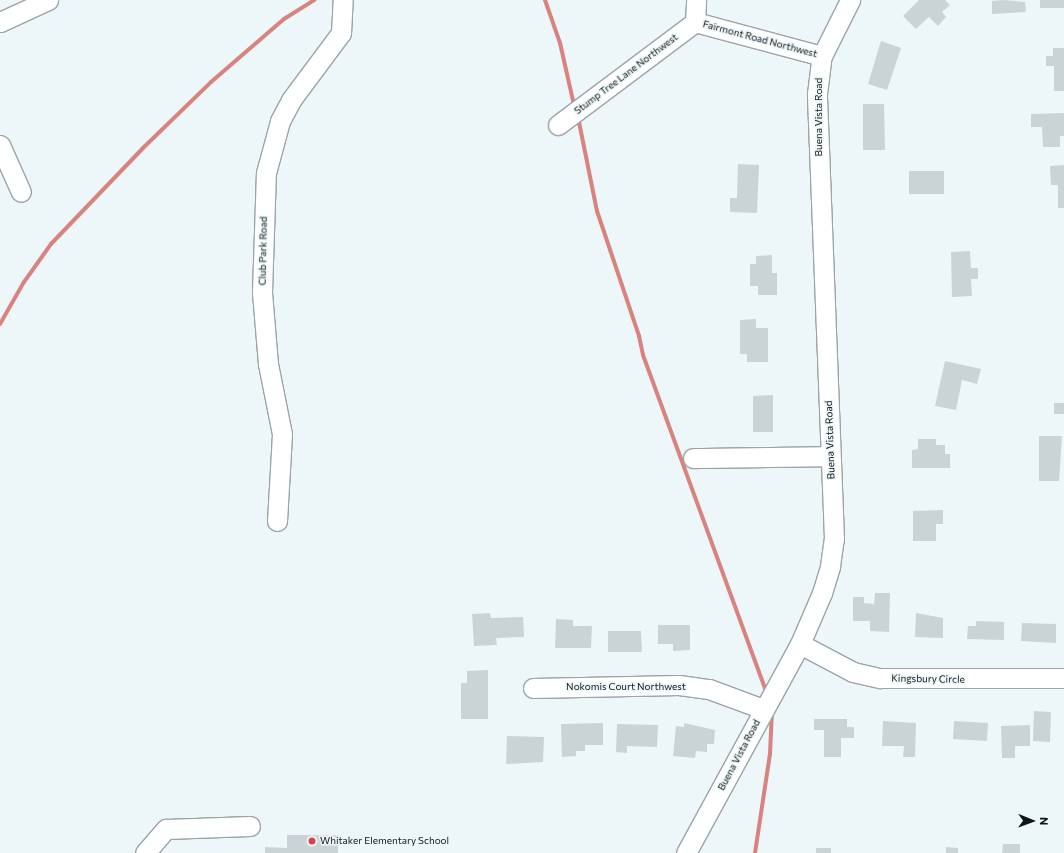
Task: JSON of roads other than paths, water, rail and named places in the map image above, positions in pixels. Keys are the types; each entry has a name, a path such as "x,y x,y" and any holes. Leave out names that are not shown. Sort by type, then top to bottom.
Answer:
{"street":[{"path":"0,22 48,0"},
{"name":"Club Park Road","path":"277,522 282,434 268,364 262,292 266,173 280,121 291,100 341,33 343,0"},
{"name":"Fairmont Road Northwest","path":"696,0 695,22 822,56"},
{"name":"Buena Vista Road","path":"686,853 763,709 800,644 822,593 830,566 834,540 817,94 822,56 850,0"},
{"name":"Stump Tree Lane Northwest","path":"558,125 695,22"},
{"path":"0,146 21,192"},
{"path":"693,458 830,456"},
{"name":"Kingsbury Circle","path":"800,644 853,672 880,678 1064,678"},
{"name":"Nokomis Court Northwest","path":"533,688 679,685 709,689 763,709"},
{"path":"145,853 166,829 250,826"}],"waterway":[{"path":"0,324 24,282 51,244 143,148 211,82 284,19 315,0"},
{"path":"545,0 560,43 574,105"},
{"path":"578,117 597,211 639,336 643,355 767,694"},
{"path":"755,853 770,754 772,710"}],"place":[{"name":"Whitaker Elementary School","path":"312,841"}]}
